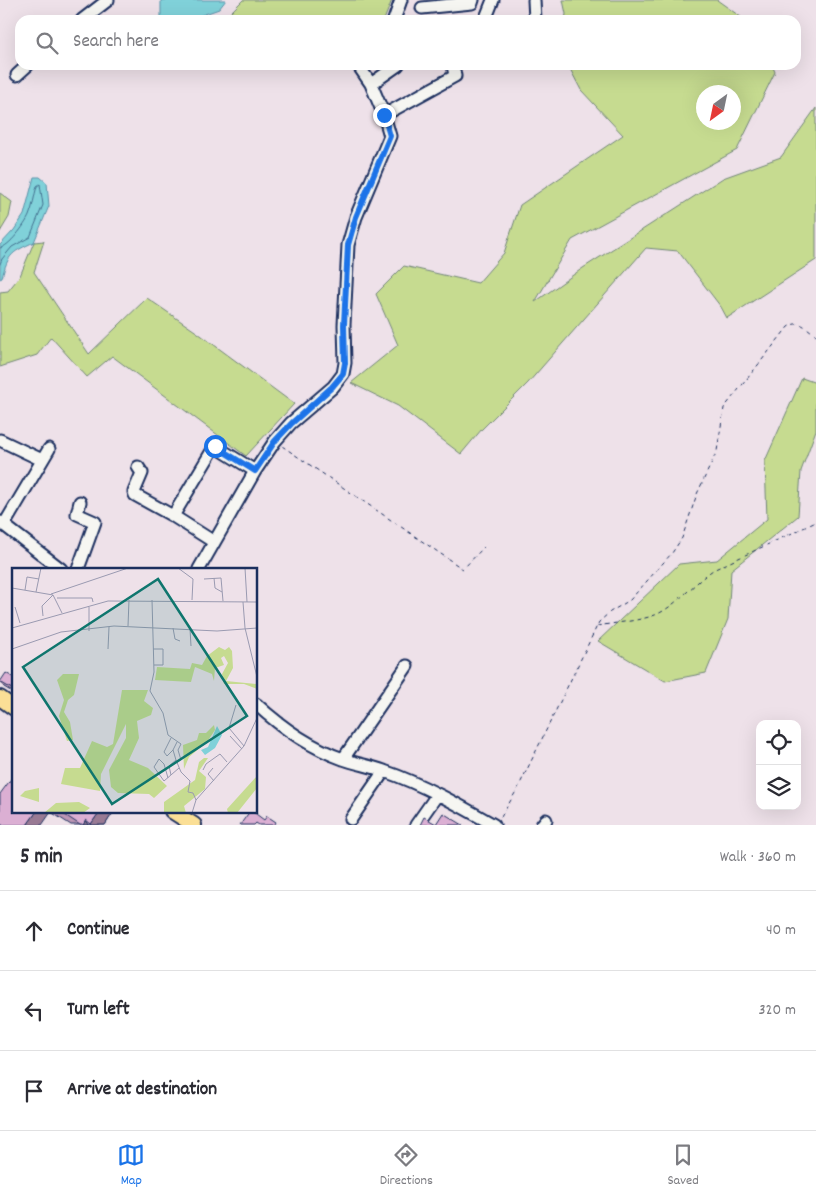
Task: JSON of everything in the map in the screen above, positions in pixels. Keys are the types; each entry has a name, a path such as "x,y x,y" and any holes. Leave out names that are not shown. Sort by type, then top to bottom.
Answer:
{"main road":[{"path":"0,698 12,707"},
{"path":"162,812 183,818"}],"street":[{"path":"88,15 108,0"},
{"path":"396,15 400,0"},
{"path":"423,4 472,3 473,0"},
{"path":"487,15 492,0"},
{"path":"534,0 535,15"},
{"path":"17,75 22,70"},
{"path":"199,568 255,471 275,441 332,387 343,374 345,363 344,325 348,245 356,217 390,136 384,115 371,84 361,70"},
{"path":"371,84 391,70"},
{"path":"384,115 455,76 454,70"},
{"path":"0,440 42,460"},
{"path":"172,516 215,446 255,471"},
{"path":"49,449 2,524 60,568"},
{"path":"138,467 142,473 134,492 135,495 214,542"},
{"path":"78,568 96,522 77,514 80,502"},
{"path":"343,759 407,666"},
{"path":"258,709 294,733 343,759 384,771 497,821"},
{"path":"352,819 384,771"},
{"path":"416,825 437,795"}],"path":[{"path":"497,821 518,788 599,622 610,612 630,600 672,553 682,538 697,494 717,451 724,408 788,326 799,323 816,335"},
{"path":"275,441 463,569 484,547"},
{"path":"597,626 654,616 713,570 816,522"}],"green space":[{"path":"243,0 392,0 386,15 228,15"},
{"path":"563,0 717,0 738,15 566,15"},
{"path":"571,70 774,70 775,72 737,150 572,240 535,302 583,268 723,178 781,157 816,108 816,260 727,318 721,307 678,251 646,248 528,383 482,429 461,454 398,406 351,383 398,345 376,294 404,266 478,283 504,253 520,205 623,135 581,90"},
{"path":"0,193 12,202 9,217 0,232"},
{"path":"44,241 34,272 89,354 147,298 294,404 246,456 112,356 87,377 51,337 37,355 0,367 0,292 8,291 20,276 34,242"},
{"path":"802,378 816,383 816,430 801,471 798,516 731,570 728,619 706,673 665,681 598,641 679,564 717,560 767,519 765,461"}],"water":[{"path":"161,0 226,0 219,9 202,15 161,15"},
{"path":"34,177 40,177 47,183 49,206 34,242 12,254 0,279 0,245 14,230 24,215"}],"building":[{"path":"6,673 12,677 12,689 0,682"},
{"path":"12,778 12,812 36,812 27,825 0,825 0,794"},
{"path":"60,812 99,812 91,824 86,820 83,825 80,825"},
{"path":"249,812 253,812 264,820 267,816 276,822 274,825 259,825 256,823 254,825 240,825"},
{"path":"443,813 463,825 420,825 424,817 436,824"}],"route":[{"path":"215,446 255,471 275,441 332,387 343,374 345,363 344,325 348,245 356,217 390,136 384,115"}]}
